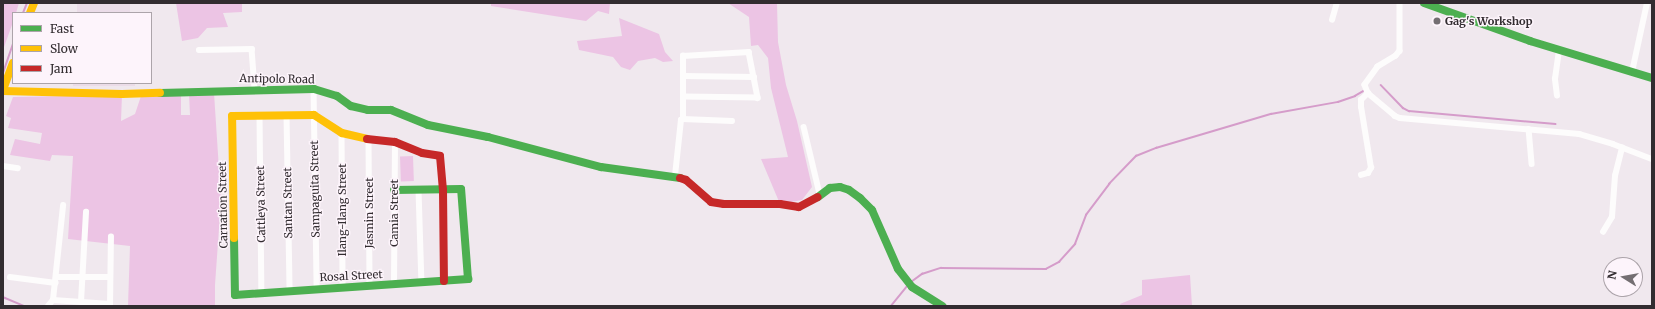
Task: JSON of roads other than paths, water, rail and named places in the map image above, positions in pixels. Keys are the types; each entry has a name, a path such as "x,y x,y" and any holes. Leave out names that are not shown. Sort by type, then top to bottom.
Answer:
{"street":[{"path":"1332,20 1337,3"},
{"path":"1400,3 1400,51 1396,56 1378,67 1365,85 1368,93 1400,118 1579,134 1652,159"},
{"path":"1424,3 1559,50 1652,78"},
{"path":"1632,72 1647,3"},
{"path":"199,50 252,49 255,89"},
{"path":"1557,96 1554,79 1559,50"},
{"path":"684,97 758,98 749,52 683,56 683,119 681,120 675,176 686,180 711,202 724,204 780,204 799,207 809,203 830,188 840,187 849,190 872,210 898,269 912,287 942,306"},
{"path":"3,91 12,66"},
{"path":"683,76 754,76"},
{"name":"Antipolo Road","path":"3,91 122,94 255,89 314,89 338,96 351,106 368,110 391,110 428,125 488,137 601,167 675,176"},
{"name":"Sampaguita Street","path":"314,89 316,289"},
{"path":"1361,175 1368,173 1371,168 1361,102 1368,93"},
{"path":"260,115 314,115 342,133 369,139 381,139 395,142 422,153 440,156 443,190 444,281"},
{"name":"Carnation Street","path":"235,295 232,116 260,115"},
{"name":"Cattleya Street","path":"260,115 262,293"},
{"name":"Santan Street","path":"286,115 290,291"},
{"path":"683,119 732,121"},
{"path":"804,127 820,194"},
{"path":"1529,129 1532,164"},
{"name":"Ilang-Ilang Street","path":"342,133 343,288"},
{"name":"Jasmin Street","path":"369,139 370,286"},
{"name":"Camia Street","path":"394,285 395,142"},
{"path":"1603,232 1612,217 1615,176 1622,148"},
{"path":"3,166 18,168"},
{"name":"Rosal Street","path":"235,295 468,280 461,189 443,190"},
{"path":"394,190 443,190"},
{"path":"419,190 422,283"},
{"path":"48,306 54,300 63,206"},
{"path":"82,302 86,212"},
{"path":"54,300 110,305 111,237"},
{"path":"10,276 56,280 83,277 110,277"}],"waterway":[{"path":"23,12 27,3"},
{"path":"3,73 12,47"},
{"path":"1381,85 1403,108 1409,111 1555,124"},
{"path":"911,282 922,274 941,268 1046,269 1059,262 1075,244 1086,215 1109,184 1136,156 1156,148 1271,114 1338,102 1355,96 1365,90"},
{"path":"891,306 907,286"},
{"path":"3,297 24,306"}],"place":[{"name":"Gag's Workshop","path":"1437,21"}]}
